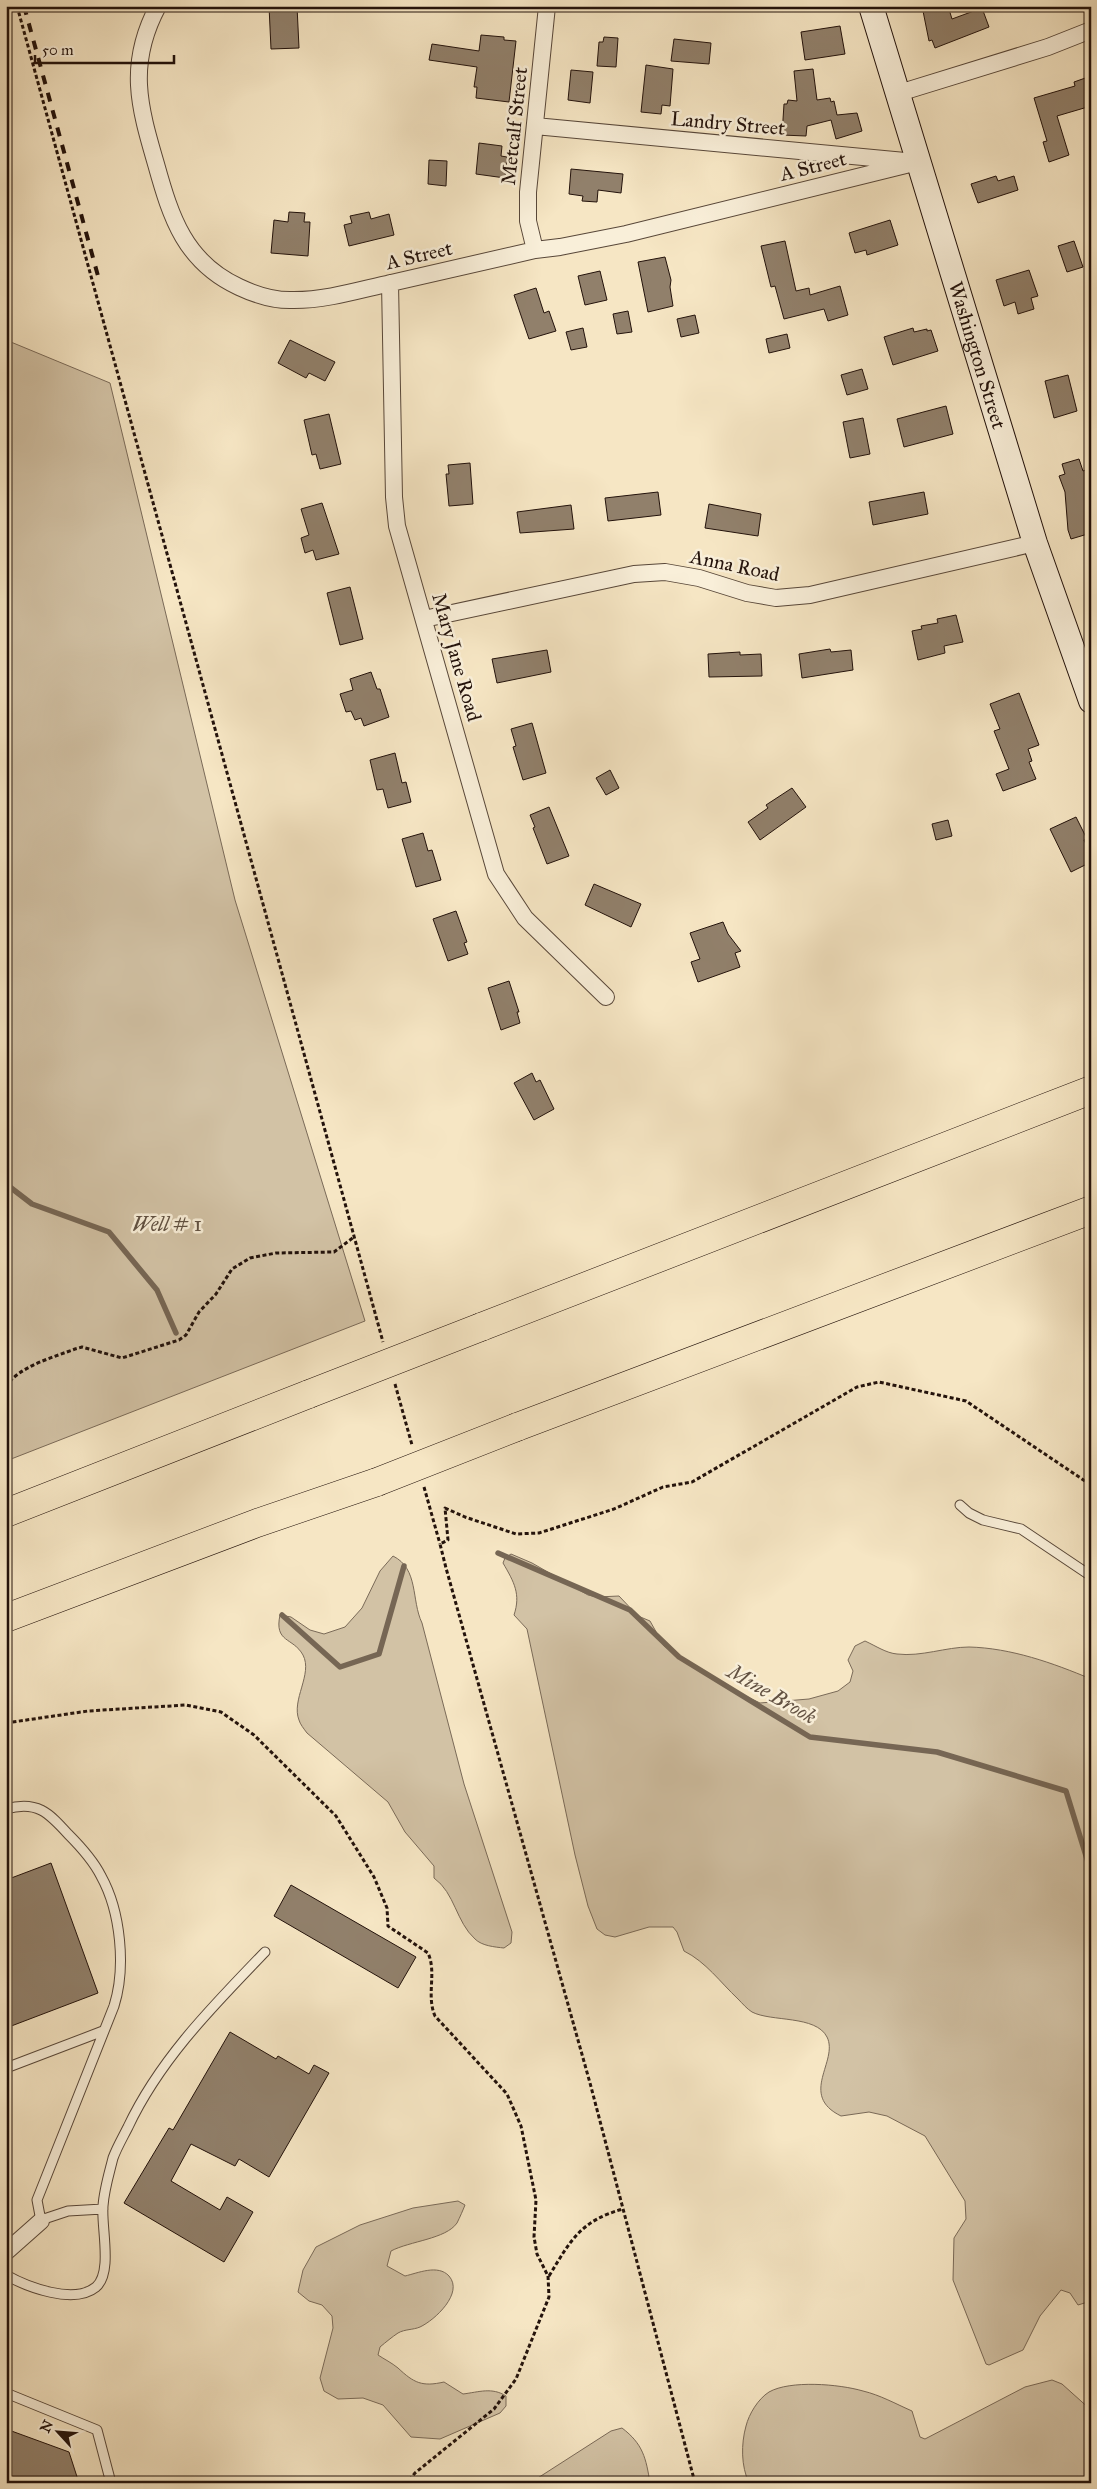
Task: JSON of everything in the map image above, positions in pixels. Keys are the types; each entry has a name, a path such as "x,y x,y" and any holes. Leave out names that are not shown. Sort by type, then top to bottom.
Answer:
{"highway":[{"path":"6,1513 1091,1090"},
{"path":"6,1618 248,1526 377,1482 516,1427 1091,1210"}],"main road":[{"name":"Washington Street","path":"871,6 1035,543 1091,702"}],"street":[{"name":"A Street","path":"158,6 139,60 138,86 141,112 166,200 188,247 205,266 226,281 271,298 292,300 317,299 535,250 626,234 918,162"},
{"name":"Metcalf Street","path":"535,250 528,221 528,192 547,6"},
{"path":"899,93 1048,47 1091,30"},
{"name":"Landry Street","path":"535,126 918,162"},
{"name":"Mary Jane Road","path":"390,283 394,498 397,526 496,874 525,918 606,997"},
{"name":"Anna Road","path":"424,619 634,574 665,572 699,578 747,593 776,598 810,595 1035,543"},
{"path":"6,2252 41,2221"}],"lane":[{"path":"960,1505 969,1513 983,1520 1021,1529 1091,1576"},
{"path":"6,1809 33,1806 47,1813 85,1853 105,1884 114,1909 121,1974 118,1993 37,2200 41,2221 68,2211 103,2209"},
{"path":"6,2275 24,2284 69,2295 87,2293 98,2286 104,2272 103,2209 105,2189 114,2155 142,2096 179,2045 265,1952"},
{"path":"6,2068 103,2032"},
{"path":"6,2393 97,2430 112,2483"}],"path":[{"path":"17,6 386,1352"},
{"path":"6,1387 10,1379 24,1369 74,1349 82,1347 122,1358 179,1340 186,1335 199,1312 216,1294 232,1269 250,1258 276,1253 334,1252 354,1236"},
{"path":"394,1381 413,1448"},
{"path":"440,1544 448,1540 445,1508 465,1518 516,1534 539,1533 614,1509 663,1486 692,1482 857,1388 879,1382 966,1401 1091,1485"},
{"path":"421,1477 623,2209 695,2483"},
{"path":"6,1723 88,1711 186,1705 221,1712 254,1735 336,1816 374,1877 387,1908 388,1926 428,1953 432,1966 431,2006 435,2016 508,2094 521,2126 536,2200 534,2237 537,2254 548,2276 550,2297 516,2379 494,2409 415,2472 407,2483"},
{"path":"548,2276 573,2238 590,2223 605,2214 623,2209"}],"green space":[{"name":"Well # 1","path":"6,340 110,383 235,900 365,1321 6,1461"},
{"path":"511,1554 532,1563 588,1595 597,1597 619,1596 638,1616 650,1621 664,1646 715,1681 760,1703 809,1699 838,1691 850,1682 853,1671 848,1660 855,1646 865,1641 885,1651 906,1655 969,1647 1000,1650 1047,1662 1091,1679 1091,2301 1078,2305 1070,2293 1061,2290 1040,2316 1023,2350 989,2365 986,2364 953,2280 954,2238 966,2219 965,2201 925,2136 887,2116 869,2112 841,2116 829,2108 822,2098 821,2088 829,2046 827,2037 821,2030 803,2022 760,2015 750,2011 706,1967 684,1951 677,1932 673,1927 649,1927 615,1937 605,1935 597,1929 588,1906 575,1855 527,1629 514,1615 517,1601 515,1588 503,1563 505,1558"},
{"path":"393,1556 407,1569 411,1577 464,1784 512,1932 511,1943 504,1948 489,1946 475,1939 464,1924 447,1891 434,1878 434,1866 405,1832 388,1802 307,1733 299,1720 297,1712 304,1679 305,1662 299,1649 282,1635 279,1624 280,1615 291,1617 310,1630 324,1634 345,1627 362,1608 380,1571"},
{"path":"458,2201 465,2205 457,2223 452,2228 445,2233 391,2251 387,2266 405,2276 428,2270 444,2272 453,2283 450,2298 433,2318 420,2327 398,2333 380,2347 378,2355 409,2377 424,2384 444,2382 463,2394 485,2391 501,2393 506,2396 506,2406 500,2413 440,2439 411,2437 383,2405 363,2398 338,2399 324,2391 320,2378 333,2328 332,2316 322,2305 309,2301 298,2292 303,2270 316,2247 360,2225 413,2208"},
{"path":"1052,2380 1062,2384 1091,2410 1091,2483 749,2483 746,2476 743,2462 743,2447 747,2421 754,2407 761,2399 769,2392 778,2388 815,2384 853,2389 876,2395 912,2411 920,2437 925,2439 1025,2387"},
{"path":"622,2428 639,2446 647,2466 650,2483 530,2483 611,2431"}],"building":[{"path":"269,6 297,6 299,48 271,49"},
{"path":"922,6 948,6 952,19 982,8 989,27 935,48 932,40 929,41"},
{"path":"840,26 845,54 805,60 801,32"},
{"path":"481,35 504,37 504,40 516,41 509,102 476,98 477,87 474,87 477,67 429,60 432,44 479,51"},
{"path":"604,37 618,38 616,67 597,66 599,42 603,42"},
{"path":"674,39 711,43 709,64 671,61"},
{"path":"646,65 673,69 670,106 662,105 661,114 641,112"},
{"path":"813,69 817,100 830,98 831,102 834,101 837,115 857,113 862,131 836,139 831,120 807,126 806,136 782,135 784,104 787,104 788,100 797,101 794,71"},
{"path":"571,70 593,72 590,103 568,100"},
{"path":"1091,76 1091,106 1057,116 1069,155 1049,162 1043,142 1047,141 1034,98 1075,86 1074,82"},
{"path":"479,143 502,146 501,156 507,157 505,178 476,174"},
{"path":"429,160 447,161 446,186 428,184"},
{"path":"571,169 623,174 621,193 598,190 597,202 582,201 583,196 569,194"},
{"path":"996,176 998,181 1014,176 1018,190 978,203 971,184"},
{"path":"289,212 305,213 304,222 310,222 308,256 271,253 274,220 288,222"},
{"path":"369,212 371,219 389,214 394,235 349,246 344,225 352,223 350,216"},
{"path":"890,220 898,245 867,255 866,250 855,253 849,233"},
{"path":"785,241 796,291 809,288 810,295 840,286 848,315 828,321 824,309 784,319 775,286 771,287 761,246"},
{"path":"1074,241 1083,267 1067,272 1058,246"},
{"path":"665,257 671,280 670,287 673,306 648,312 638,262"},
{"path":"1029,270 1038,296 1031,298 1034,309 1018,314 1015,302 1004,306 996,280"},
{"path":"600,271 607,300 585,305 578,276"},
{"path":"536,288 544,313 549,311 556,331 529,339 514,295"},
{"path":"628,311 632,332 617,334 613,314"},
{"path":"695,315 699,333 681,337 677,319"},
{"path":"583,328 587,347 571,350 566,332"},
{"path":"913,328 914,332 931,330 938,351 893,365 884,337"},
{"path":"787,334 790,348 769,353 766,339"},
{"path":"290,340 335,362 325,381 309,373 306,378 278,363"},
{"path":"862,369 868,389 847,395 841,375"},
{"path":"1068,375 1077,411 1054,418 1045,381"},
{"path":"946,406 953,434 904,447 897,419"},
{"path":"329,414 341,464 320,469 316,454 312,455 304,420"},
{"path":"863,418 870,454 850,458 843,422"},
{"path":"1079,459 1083,471 1088,469 1091,478 1091,533 1071,539 1068,530 1065,492 1059,476 1065,474 1062,464"},
{"path":"470,463 473,504 449,506 446,474 449,474 448,465"},
{"path":"658,492 661,515 608,521 605,498"},
{"path":"924,492 928,514 873,525 869,502"},
{"path":"322,503 339,554 316,560 313,550 305,553 301,538 309,535 301,509"},
{"path":"709,504 761,514 758,536 705,528"},
{"path":"571,505 574,529 520,533 517,512"},
{"path":"350,587 363,639 340,645 327,593"},
{"path":"956,615 963,642 944,646 945,653 918,660 912,631 922,629 921,626 938,623 937,619"},
{"path":"830,649 831,652 851,650 853,670 802,678 799,654"},
{"path":"547,650 551,672 497,683 492,659"},
{"path":"740,652 740,655 761,654 762,676 709,677 708,654"},
{"path":"371,672 377,689 380,689 389,717 364,726 361,718 355,720 351,711 346,712 340,694 353,690 350,679"},
{"path":"1019,693 1039,745 1028,749 1032,761 1029,762 1036,779 1003,791 996,774 1009,769 994,731 1000,729 990,704"},
{"path":"532,723 546,773 523,780 513,747 516,746 511,729"},
{"path":"395,753 402,783 406,782 411,802 388,808 383,789 377,790 370,760"},
{"path":"610,770 619,788 606,795 596,778"},
{"path":"792,788 806,807 760,840 748,822 768,808 766,805"},
{"path":"549,807 569,856 547,864 530,815"},
{"path":"1076,817 1087,839 1084,840 1091,854 1091,862 1071,872 1050,829"},
{"path":"948,820 952,836 936,840 932,824"},
{"path":"423,833 428,851 432,850 441,880 416,887 402,839"},
{"path":"594,884 641,904 631,927 585,905"},
{"path":"456,911 467,942 464,943 468,954 448,961 433,919"},
{"path":"723,922 728,934 741,951 735,953 740,967 698,982 691,962 700,959 690,933"},
{"path":"509,981 519,1012 517,1012 520,1023 501,1030 488,988"},
{"path":"532,1073 536,1082 540,1080 554,1109 534,1120 514,1083"},
{"path":"51,1863 98,1993 6,2028 6,1880"},
{"path":"291,1885 416,1957 398,1988 274,1916"},
{"path":"230,2032 276,2059 278,2056 309,2074 314,2065 329,2073 269,2177 239,2159 235,2166 191,2144 171,2181 220,2210 227,2197 253,2212 224,2262 124,2203 169,2128 173,2130"},
{"path":"6,2429 69,2452 79,2483 6,2483"}],"waterway":[{"name":"Mine Brook","path":"6,1184 32,1204 109,1232 157,1290 176,1333"},
{"name":"Mine Brook","path":"498,1553 630,1610 679,1657 810,1737 937,1752 1066,1791 1091,1872"},
{"name":"Mine Brook","path":"282,1615 340,1667 379,1654 404,1566"}],"railway":[{"path":"24,6 98,276"}]}
